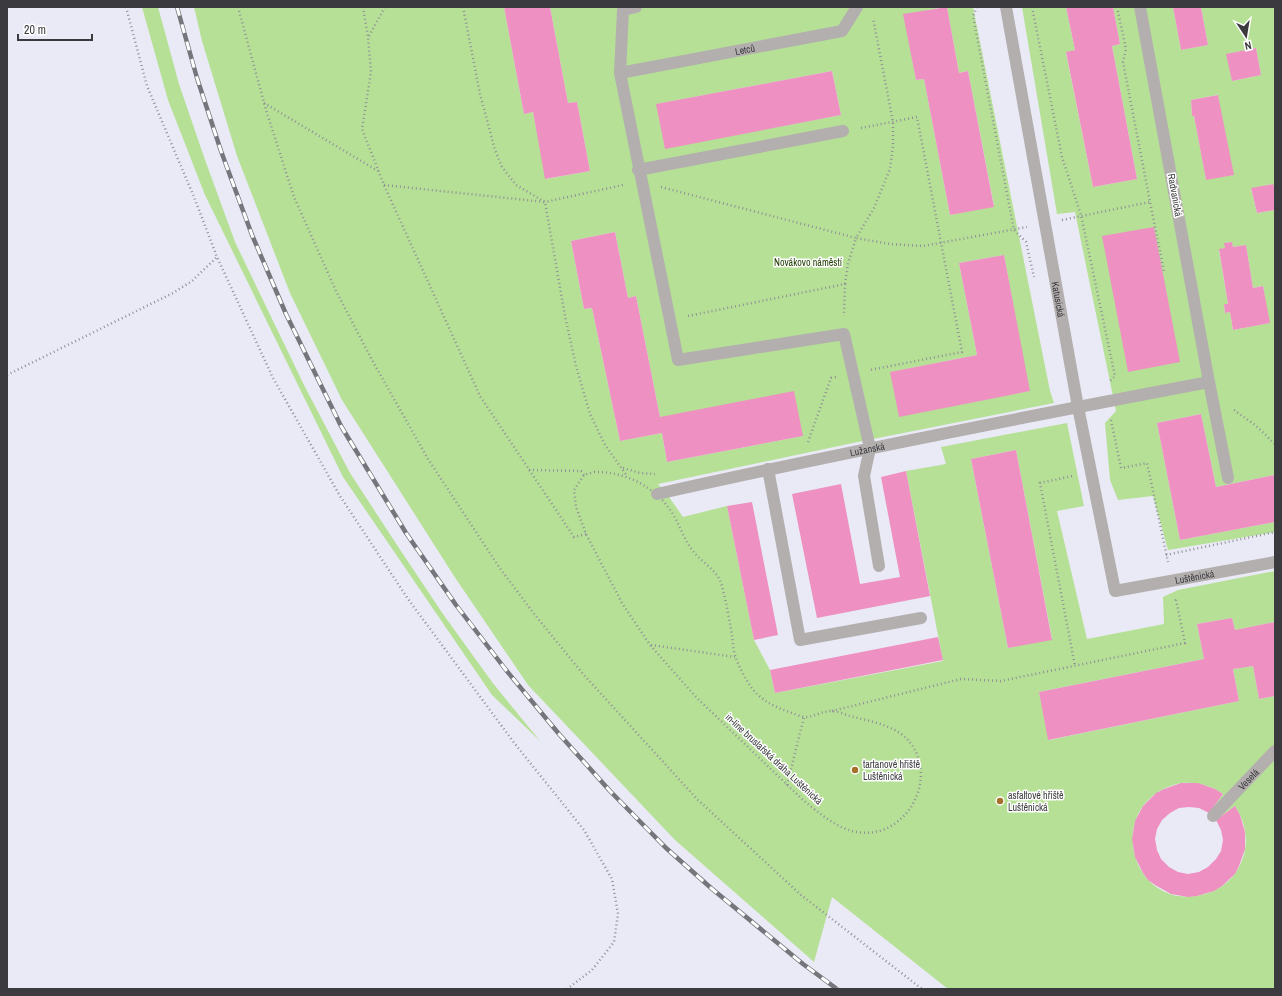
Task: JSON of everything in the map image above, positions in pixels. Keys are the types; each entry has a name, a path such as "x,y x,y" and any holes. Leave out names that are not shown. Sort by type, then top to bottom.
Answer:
{"street":[{"path":"636,7 623,10 620,73 638,170 678,360 844,334 870,448 864,476 879,566"},
{"name":"Letců","path":"620,73 842,31 857,7"},
{"name":"Katusická","path":"1006,7 1078,407 1115,591"},
{"name":"Radvanická","path":"1140,7 1211,396 1228,478"},
{"path":"638,170 843,131"},
{"path":"1078,407 1209,382"},
{"name":"Lužanská","path":"657,494 768,469 1078,407"},
{"path":"768,469 800,640 921,618"},
{"name":"Luštěnická","path":"1115,591 1275,562"},
{"name":"Veselá","path":"1213,816 1275,751"}],"path":[{"path":"126,7 147,86 194,197 217,257 273,378 340,496 408,599 515,744 584,830 612,879 618,914 614,942 592,970 567,989"},
{"path":"238,7 264,103 294,197 336,291 372,360 428,459 499,567 535,615 583,674 697,799 801,895 922,989"},
{"path":"363,7 368,37 371,72 362,129 378,171 480,396 574,537 586,534"},
{"path":"368,37 385,7"},
{"path":"977,7 973,16 1014,230 1026,242 1034,280"},
{"path":"1032,7 1062,157 1081,216 1115,376 1104,388 1121,468 1147,463 1166,555 1275,532"},
{"path":"1117,7 1126,49 1123,62 1164,271 1162,271"},
{"path":"264,103 378,171"},
{"path":"807,444 831,378 962,352 917,117 843,131"},
{"path":"384,185 545,202 565,316 576,366 590,414 605,445 627,476"},
{"path":"1062,220 1150,202"},
{"path":"844,334 845,284 848,264 856,238 890,244 923,246 1029,227"},
{"path":"7,375 173,293 192,281 217,257"},
{"path":"670,320 845,284"},
{"path":"1211,396 1221,399 1275,444"},
{"path":"1072,469 1074,476 1040,483 1075,666"},
{"path":"530,470 581,471 584,476 594,472 605,472 627,476 657,494 674,515 694,553 720,580 726,599 735,657 750,685 761,699 775,707 804,717 787,784"},
{"name":"in-line bruslařská dráha Luštěnická","path":"584,476 574,490 576,507 586,534 622,603 650,645 695,696 803,800 822,815 844,828 856,832 870,833 883,830 896,824 907,813 915,801 920,787 921,773 918,758 912,745 899,732 885,726 832,711 804,717"},
{"path":"832,711 961,679 1001,681 1185,643 1176,600 1184,598"},
{"path":"650,645 735,657"}],"green space":[{"path":"142,7 158,7 179,84 235,242 304,385 350,473 443,614 492,682 540,741 492,695 343,477 205,195 168,100"},
{"name":"Novákovo náměstí","path":"194,7 504,7 524,114 533,112 546,179 590,171 577,102 568,103 550,7 944,7 904,15 916,80 924,79 950,215 994,206 968,71 959,73 947,7 973,7 1050,391 1054,403 658,484 683,517 727,506 754,640 770,670 775,693 943,661 906,471 946,464 941,447 1067,423 1084,506 1057,511 1087,639 1164,624 1163,597 1178,590 1275,571 1275,622 1235,630 1232,618 1197,624 1204,659 1039,692 1049,740 1239,701 1233,669 1253,666 1259,699 1275,696 1275,989 948,989 832,897 814,962 675,840 528,685 454,576 342,400 290,293 237,156 202,41","holes":["832,71 841,115 665,148 657,104","615,232 628,298 636,296 660,417 803,436 667,462 662,433 620,441 592,308 584,309 571,241","1004,255 1029,391 899,416 891,372 977,355 959,263","1016,450 1052,639 1008,648 971,459","1181,783 1203,785 1213,788 1223,794 1209,813 1216,820 1235,806 1239,813 1246,836 1246,843 1245,851 1236,872 1218,889 1207,894 1176,895 1156,887 1142,871 1134,851 1133,830 1141,810 1156,793"]},
{"path":"1022,7 1066,7 1075,50 1066,53 1093,187 1137,179 1112,46 1120,44 1113,7 1173,7 1181,50 1208,45 1201,7 1275,7 1275,191 1272,184 1251,189 1257,213 1275,210 1275,475 1216,487 1201,414 1157,423 1180,540 1275,522 1275,532 1168,550 1153,496 1118,500 1110,480 1105,423 1116,411 1075,212 1057,214","holes":["1256,48 1261,75 1232,81 1227,54","1217,93 1233,175 1206,179 1194,116 1192,116 1191,100 1217,95","1232,242 1233,247 1246,245 1253,288 1263,286 1269,323 1233,330 1230,312 1225,313 1224,305 1228,304 1219,250 1225,248 1225,243"]}],"building":[{"path":"504,7 550,7 568,103 577,102 590,171 545,179 533,112 524,114"},
{"path":"947,7 959,73 968,71 994,207 950,215 924,79 916,80 903,14"},
{"path":"1066,7 1113,7 1120,44 1112,46 1137,179 1093,187 1066,52 1075,50"},
{"path":"1173,7 1201,7 1208,45 1181,50"},
{"path":"1256,48 1261,75 1232,81 1226,54"},
{"path":"832,71 841,115 665,149 656,104"},
{"path":"1218,95 1234,175 1206,180 1194,116 1192,116 1191,100"},
{"path":"1273,184 1275,191 1275,210 1257,213 1251,188"},
{"path":"1154,227 1180,362 1128,372 1102,236"},
{"path":"615,232 628,298 636,296 660,417 794,391 803,436 667,462 662,433 620,441 592,308 584,309 571,241"},
{"path":"1232,242 1233,247 1246,245 1253,288 1263,286 1270,323 1233,330 1230,312 1225,313 1224,304 1228,304 1219,249 1225,248 1224,243"},
{"path":"1004,255 1030,391 899,417 890,372 977,355 959,263"},
{"path":"1201,414 1216,487 1275,475 1275,522 1180,540 1157,423"},
{"path":"1016,450 1052,640 1008,648 971,459"},
{"path":"906,471 930,596 817,618 792,494 841,484 860,584 900,577 881,477"},
{"path":"752,502 778,635 754,640 727,506"},
{"path":"1232,618 1235,630 1275,622 1275,696 1259,699 1253,666 1233,669 1239,701 1048,740 1039,692 1204,659 1197,624"},
{"path":"938,637 943,660 775,693 770,670"},
{"path":"1181,783 1198,783 1215,789 1223,794 1209,813 1199,808 1179,808 1162,820 1157,829 1155,839 1157,850 1161,859 1169,867 1178,872 1188,874 1199,872 1208,867 1221,851 1223,840 1221,830 1216,820 1235,806 1240,815 1245,832 1245,849 1235,874 1214,891 1188,897 1171,894 1148,880 1135,857 1132,839 1135,821 1143,806 1156,793"}],"railway":[{"path":"177,7 197,78 221,151 252,235 286,314 341,426 406,533 456,605 506,670 559,734 610,791 666,848 711,888 803,964 837,989"}],"place":[{"name":"tartanové hřiště Luštěnická","path":"855,770"},
{"name":"asfaltové hřiště Luštěnická","path":"1000,801"}]}
